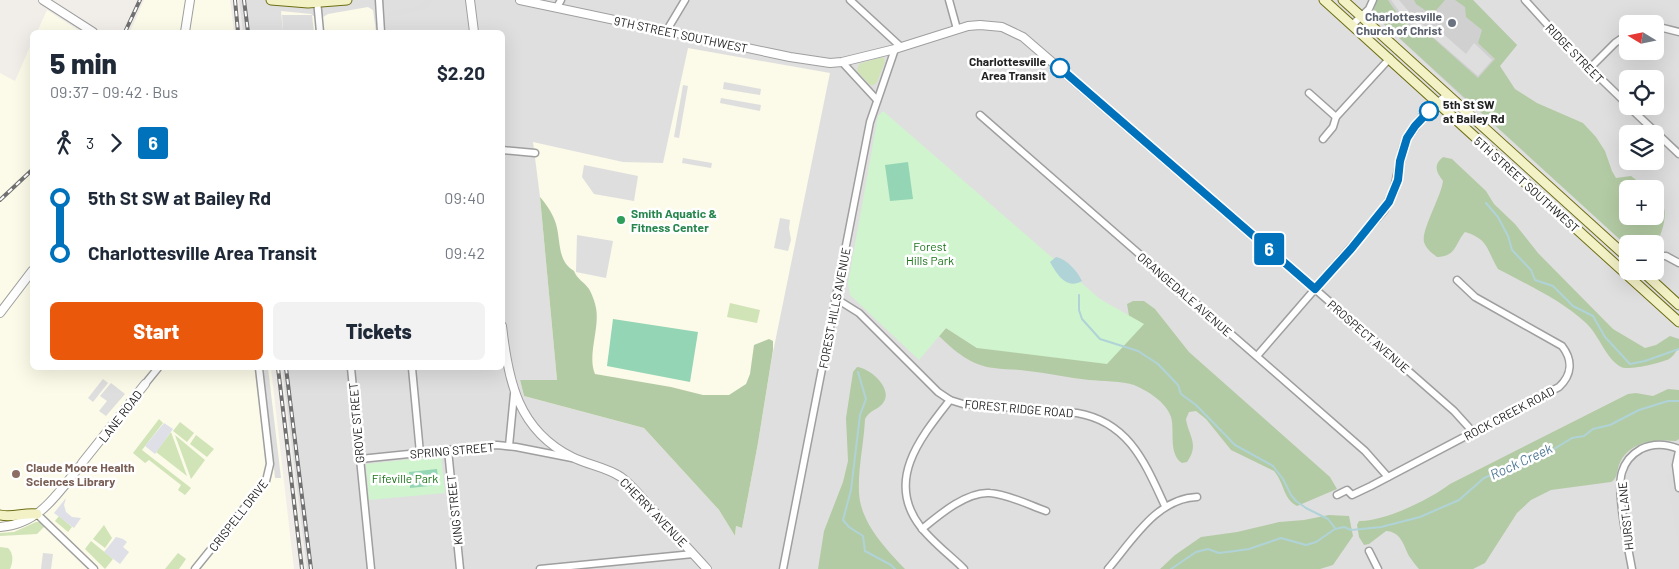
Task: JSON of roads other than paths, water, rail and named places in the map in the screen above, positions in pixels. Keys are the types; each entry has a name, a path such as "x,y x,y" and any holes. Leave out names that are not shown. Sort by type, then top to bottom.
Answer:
{"main road":[{"path":"271,0 347,0"},
{"name":"5TH STREET SOUTHWEST","path":"1324,0 1619,268"},
{"name":"5TH STREET SOUTHWEST","path":"1343,0 1619,250"},
{"name":"5TH STREET SOUTHWEST","path":"1632,280 1679,322"},
{"path":"1650,280 1679,305"},
{"path":"0,515 38,514"}],"street":[{"path":"43,0 90,30"},
{"path":"185,30 189,0"},
{"path":"378,0 381,30"},
{"path":"470,0 474,30"},
{"name":"9TH STREET SOUTHWEST","path":"520,0 559,4 667,30 830,63 842,62 898,48"},
{"path":"667,30 685,0"},
{"path":"850,0 898,48"},
{"path":"949,0 957,29"},
{"path":"1352,25 1369,9 1373,0"},
{"name":"RIDGE STREET","path":"1525,0 1589,69 1619,97"},
{"path":"317,1 320,30"},
{"name":"PROSPECT AVENUE","path":"898,48 974,25 1002,27 1023,37 1454,411 1473,432"},
{"path":"1664,28 1679,32"},
{"path":"1589,69 1619,40"},
{"name":"FOREST HILLS AVENUE","path":"784,569 870,122 898,48"},
{"path":"1323,139 1333,127 1336,117 1390,58"},
{"path":"842,62 877,100"},
{"path":"1309,93 1336,117"},
{"path":"1257,356 1384,210 1396,185 1407,138 1423,116 1448,96"},
{"name":"ORANGEDALE AVENUE","path":"980,115 1365,451 1388,476"},
{"name":"RIDGE STREET","path":"1638,115 1679,154"},
{"path":"505,150 535,153"},
{"path":"1664,256 1679,263"},
{"path":"0,313 30,274"},
{"name":"ROCK CREEK ROAD","path":"1337,495 1347,490 1352,495 1559,387 1568,377 1570,364 1566,352 1556,342 1475,297 1457,280"},
{"name":"FOREST RIDGE ROAD","path":"835,298 859,313 938,392 950,400 963,404 1077,413 1107,422 1123,434 1131,443 1165,506"},
{"name":"CHERRY AVENUE","path":"505,346 514,394 526,417 536,430 555,447 574,458 612,472 624,479 707,569"},
{"name":"LANE ROAD","path":"0,527 25,521 47,507 156,370"},
{"name":"CRISPELL DRIVE","path":"195,569 269,475 270,464 259,370"},
{"name":"GROVE STREET","path":"351,370 370,569"},
{"path":"412,370 420,453"},
{"path":"509,446 514,394"},
{"path":"950,400 920,441 911,457 906,483 908,502 922,529 964,569"},
{"name":"SPRING STREET","path":"360,459 497,445 574,458"},
{"name":"HURST LANE","path":"1632,569 1620,490 1622,471 1629,458 1646,447 1659,445 1679,450"},
{"name":"KING STREET","path":"448,450 460,569"},
{"path":"1679,450 1676,466 1679,488"},
{"path":"922,529 957,504 980,493 996,493 1046,511"},
{"path":"1108,569 1157,512 1182,498 1197,497"},
{"path":"38,514 94,569"},
{"path":"1370,551 1378,569"},
{"path":"540,569 693,554"},
{"path":"640,560 640,568"}],"water":[{"path":"1056,257 1072,266 1082,281 1071,284 1063,279 1050,262"}],"waterway":[{"path":"1486,203 1498,217 1508,236 1512,250 1531,270 1535,280 1553,286 1573,306 1593,316 1605,337 1630,364 1645,361 1679,349"},
{"path":"1079,295 1079,310 1082,319 1100,339 1138,351 1158,364 1178,385 1181,394 1196,405 1235,445 1273,466 1296,501 1328,519 1335,528"},
{"path":"858,372 866,399 860,415 851,490 843,520 849,527 863,536 865,551 895,569"},
{"name":"Rock Creek","path":"1171,569 1196,552 1208,549 1219,553 1249,549 1281,538 1306,545 1316,542 1335,529 1344,527 1351,530 1381,527 1420,517 1459,500 1484,478 1554,449 1572,438 1584,436 1593,429 1610,425 1639,410 1668,401 1679,401"}],"railway":[{"path":"126,30 140,0"},
{"path":"235,0 238,30"},
{"path":"244,0 248,30"},
{"path":"0,200 30,172"},
{"path":"278,370 302,569"},
{"path":"286,370 311,569"}],"place":[{"name":"Charlottesville Church of Christ","path":"1452,23"},
{"name":"Charlottesville Area Transit","path":"1060,68"},
{"name":"5th St SW at Bailey Rd","path":"1429,111"},
{"name":"Smith Aquatic & Fitness Center","path":"621,220"},
{"name":"Claude Moore Health Sciences Library","path":"16,474"}],"park label":[{"name":"Forest Hills Park","path":"930,253"},
{"name":"Fifeville Park","path":"405,478"}]}
